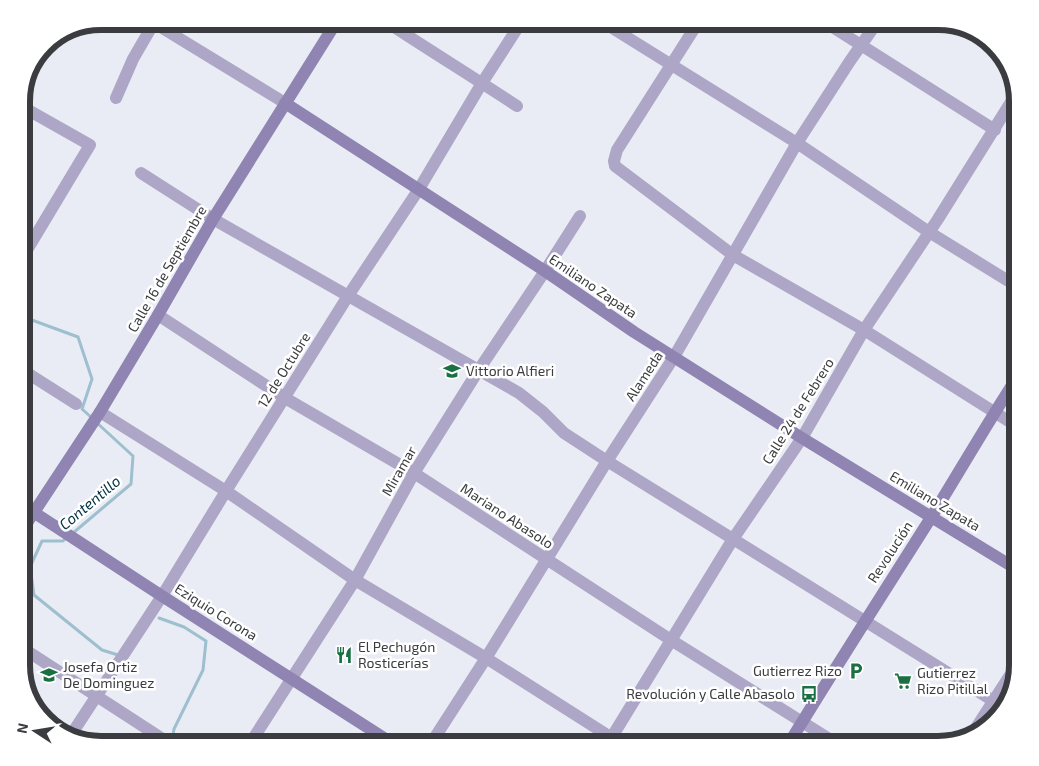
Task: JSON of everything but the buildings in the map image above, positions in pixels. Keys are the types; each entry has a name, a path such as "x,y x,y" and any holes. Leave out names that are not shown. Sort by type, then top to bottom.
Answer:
{"street":[{"path":"116,98 133,58 149,30"},
{"name":"Emiliano Zapata","path":"167,30 286,103 545,271 634,332 802,438 1009,564"},
{"name":"Calle 16 de Septiembre","path":"30,517 100,412 213,219 331,30"},
{"path":"398,30 517,106"},
{"name":"12 de Octubre","path":"75,731 162,596 348,296 419,190 482,83 516,30"},
{"path":"615,30 797,143 929,232 1009,281"},
{"path":"693,30 617,150 614,161 615,166 733,255 864,330 1009,422"},
{"path":"838,30 995,130"},
{"name":"Alameda","path":"436,736 674,357 797,143 872,30"},
{"name":"Calle 24 de Febrero","path":"612,736 733,538 802,438 864,330 1009,106"},
{"path":"30,111 90,145 30,245"},
{"path":"141,173 213,219 519,393 564,433 607,462 733,538 997,704"},
{"name":"Miramar","path":"255,736 354,580 414,473 478,371 580,216"},
{"name":"Mariano Abasolo","path":"158,315 285,398 414,473 671,640 825,736"},
{"path":"30,375 76,404"},
{"name":"Revolución","path":"793,736 1009,390"},
{"path":"100,412 226,491 354,580 486,658 602,736"},
{"name":"Eziquio Corona","path":"30,509 381,736"},
{"path":"30,653 159,736"}],"waterway":[{"name":"Contentillo","path":"30,319 78,337 92,379 82,409 92,418"},
{"name":"Contentillo","path":"73,533 131,484 133,456 96,422"},
{"name":"Contentillo","path":"66,538 63,541 42,541 30,567 34,595 102,650 118,655"},
{"name":"Contentillo","path":"159,618 184,627 206,641 203,670 174,729 173,736"}],"place":[{"name":"Vittorio Alfieri","path":"452,371"},
{"name":"El Pechugón Rosticerías","path":"344,655"},
{"name":"Gutierrez Rizo","path":"856,671"},
{"name":"Josefa Ortiz De Dominguez","path":"49,675"},
{"name":"Gutierrez Rizo Pitillal","path":"903,681"},
{"name":"Revolución y Calle Abasolo","path":"809,694"}]}
